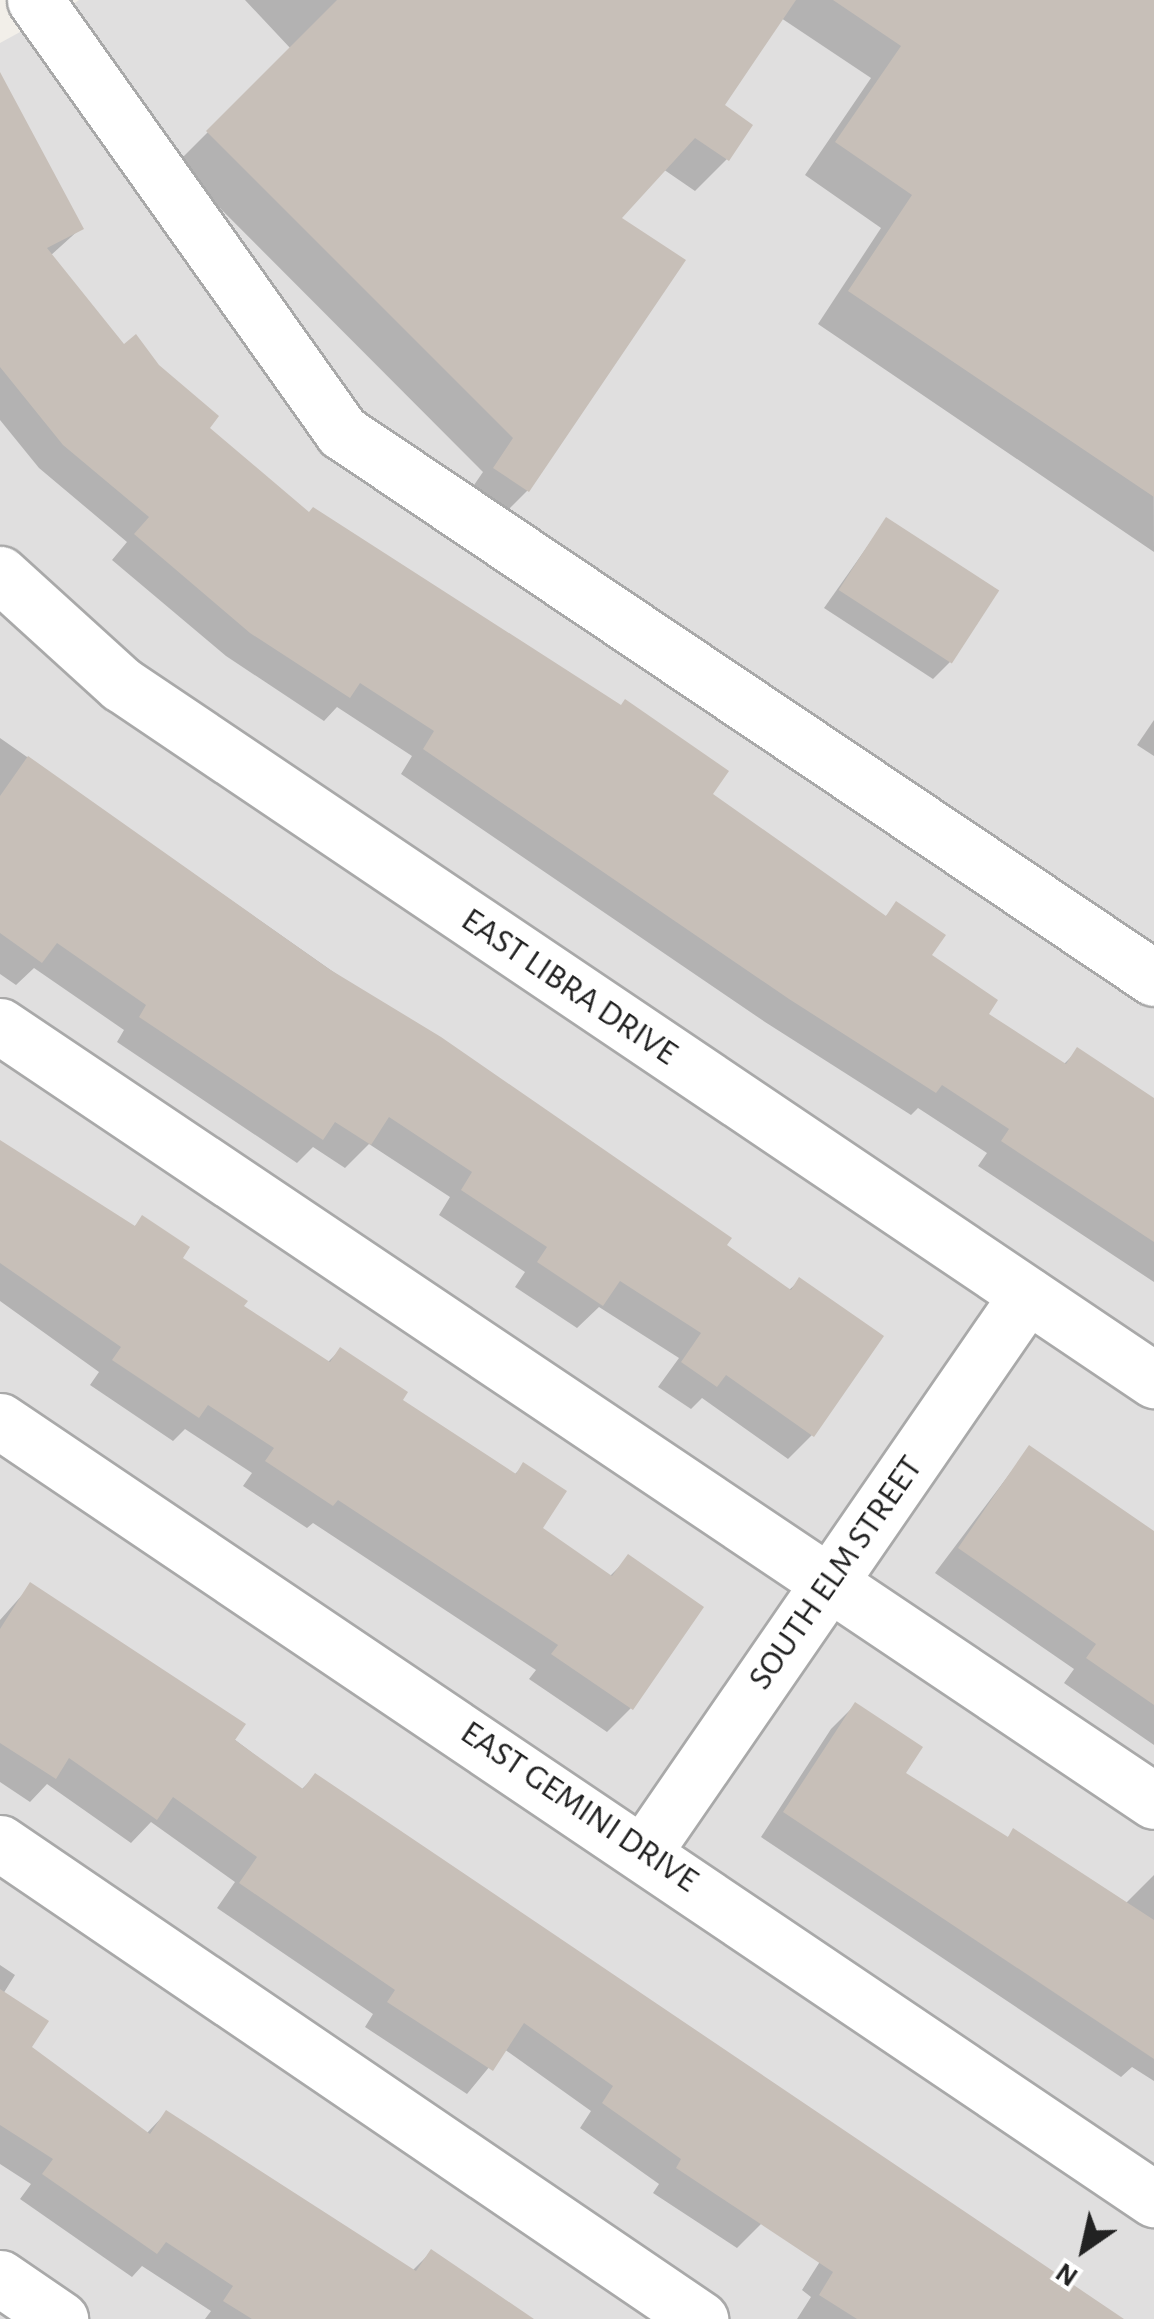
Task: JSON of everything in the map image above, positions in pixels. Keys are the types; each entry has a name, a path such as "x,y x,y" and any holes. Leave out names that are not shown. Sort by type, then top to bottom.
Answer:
{"street":[{"path":"35,0 342,432 1154,978"},
{"name":"EAST LIBRA DRIVE","path":"0,574 120,684 1154,1380"},
{"path":"0,1026 1154,1801"},
{"name":"SOUTH ELM STREET","path":"645,1850 1027,1295"},
{"name":"EAST GEMINI DRIVE","path":"6,1439 645,1850 1154,2199"},
{"path":"0,1843 700,2319"},
{"path":"0,2278 60,2319"}],"shaded area":[{"path":"79,0 1154,0 1154,946 361,418 62,12"},
{"path":"31,26 330,440 1154,995 1154,2319 0,2319 0,43"}],"building":[{"path":"337,0 796,0 725,105 753,125 729,161 695,138 622,218 686,260 529,492 493,468 513,438 206,131"},
{"path":"833,0 1154,0 1154,497 848,291 912,195 835,142 901,46"},
{"path":"0,72 84,229 47,248 124,344 136,334 159,365 219,416 210,428 309,512 313,507 621,705 625,699 729,771 713,794 886,916 896,901 946,935 932,955 998,1000 989,1014 1066,1064 1077,1047 1154,1098 1154,1242 1001,1141 1009,1129 942,1085 936,1093 789,999 423,749 434,731 360,683 350,698 250,633 134,534 149,517 63,445 0,367"},
{"path":"886,517 999,591 952,663 839,590"},
{"path":"28,756 329,969 441,1037 732,1238 727,1245 791,1290 799,1277 884,1336 814,1437 726,1375 717,1387 681,1362 701,1333 620,1281 603,1306 537,1262 547,1247 461,1190 472,1172 389,1117 371,1145 335,1122 323,1140 139,1017 146,1005 57,943 42,963 0,933 0,796"},
{"path":"0,1140 135,1226 142,1215 190,1247 183,1258 248,1301 244,1306 330,1362 340,1347 408,1392 403,1400 516,1474 523,1462 567,1491 543,1528 612,1576 628,1554 704,1607 633,1710 551,1654 558,1645 338,1500 333,1506 265,1461 274,1448 208,1405 199,1418 112,1360 121,1347 0,1263"},
{"path":"1029,1445 1154,1531 1154,1705 1086,1658 1096,1644 958,1548"},
{"path":"30,1582 246,1724 235,1740 303,1789 315,1773 1124,2319 857,2319 819,2295 833,2272 676,2168 681,2159 602,2103 613,2086 524,2023 493,2071 387,2002 395,1990 239,1883 257,1857 173,1797 157,1820 69,1758 56,1779 0,1743 0,1629"},
{"path":"855,1702 923,1747 906,1773 1008,1837 1013,1828 1154,1920 1154,2059 783,1812"},
{"path":"0,1989 49,2021 32,2047 150,2134 166,2110 416,2271 431,2249 534,2319 252,2319 223,2301 233,2286 166,2242 157,2254 42,2174 53,2159 0,2125"}]}
